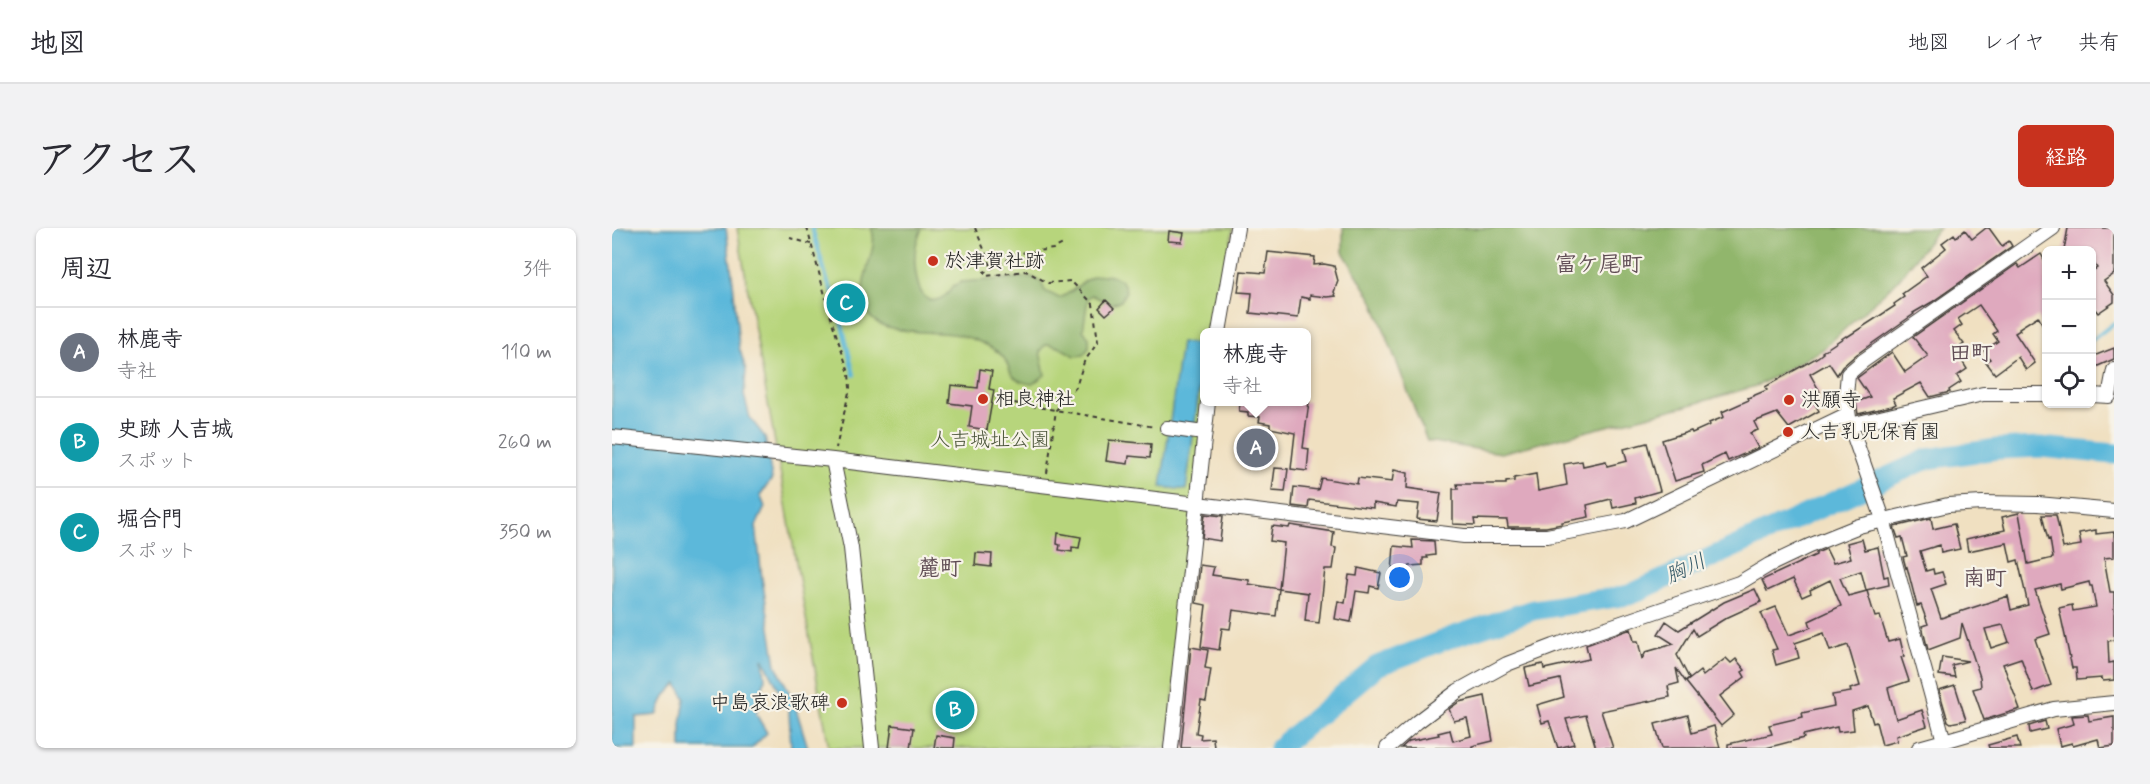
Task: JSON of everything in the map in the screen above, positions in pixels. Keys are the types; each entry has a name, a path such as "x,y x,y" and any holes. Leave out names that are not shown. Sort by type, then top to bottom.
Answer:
{"street":[{"path":"1219,328 1237,228"},
{"path":"1956,748 1944,741 1881,515 1849,419 1846,395 1848,374 1863,360 2053,228"},
{"path":"2096,395 2109,396 2114,370"},
{"path":"612,437 833,460 1464,536 1547,536 1626,521 1849,419 1983,394 2042,394"},
{"path":"1171,748 1198,505 1199,433 1207,406"},
{"path":"1167,429 1199,433"},
{"path":"833,460 851,548 872,748"},
{"path":"1387,748 1458,691 1507,664 1739,583 1769,565 1881,515 1948,505 1982,503 2038,504 2114,511"},
{"path":"1919,748 2054,709 2114,703"}],"path":[{"path":"807,228 833,325 849,373 850,388 833,460"},
{"path":"975,228 992,268"},
{"path":"790,238 811,243"},
{"path":"1047,468 1056,410 1076,387 1084,362 1098,342 1093,304 1071,281 1048,284 1026,271 986,276 984,272 1021,253 1053,249 1063,244"},
{"path":"996,400 1167,429"}],"green space":[{"name":"人吉城址公園","path":"737,228 1233,228 1219,328 1200,328 1200,406 1205,406 1168,748 829,748"},
{"path":"871,228 922,228 916,246 915,270 920,289 929,300 941,298 953,286 961,282 1032,277 1041,282 1045,291 1059,298 1098,275 1117,278 1122,282 1126,291 1121,301 1110,304 1092,295 1088,298 1083,330 1089,338 1089,348 1083,355 1075,356 1059,347 1048,344 1044,346 1040,352 1045,375 1032,384 1025,383 1014,377 1000,354 977,341 947,333 890,328 869,316 863,295 873,244"},
{"path":"1343,228 1939,228 1898,280 1822,350 1759,385 1501,453 1427,441 1373,301 1343,252"}],"water":[{"path":"612,228 726,228 739,347 746,370 744,395 750,418 765,437 772,479 760,495 765,507 756,526 762,578 776,665 794,702 808,748 791,748 789,711 763,658 765,679 756,714 767,733 752,748 681,748 681,724 685,698 677,684 665,696 657,715 636,717 636,748 612,748"},
{"path":"1181,342 1200,344 1200,383 1186,490 1161,487"}],"building":[{"path":"1989,228 2002,246 2009,241 2012,246 1857,354 1842,367 1837,375 1829,363 1810,374 1820,392 1811,397 1819,411 1789,428 1777,413 1754,422 1758,430 1750,433 1758,448 1728,461 1725,454 1702,465 1704,472 1675,481 1662,440 1691,431 1692,433 1710,425 1709,423 1724,417 1722,412 1767,390 1765,387 1818,357 1846,336 1895,306 1894,304 1904,297 1902,294 1927,276 1921,268 1946,248 1942,243 1954,234 1956,237 1965,230 1972,239"},
{"path":"2068,228 2114,228 2114,274 2104,281 2114,295 2114,302 2098,313 2096,310 2096,246 2065,246"},
{"path":"1169,231 1184,233 1182,242 1168,241"},
{"path":"1268,252 1315,257 1314,265 1334,266 1338,281 1334,292 1336,296 1310,295 1310,299 1301,297 1298,318 1250,313 1252,293 1238,292 1241,271 1265,273"},
{"path":"2041,254 2042,324 2038,316 2015,333 2035,363 2026,370 2018,357 1995,374 1986,362 1990,359 1984,351 1998,341 1993,334 1997,331 1979,305 1958,319 1962,325 1954,331 1964,344 1955,350 1967,369 1957,376 1961,382 1949,390 1950,392 1930,397 1921,383 1893,398 1896,404 1892,406 1858,414 1856,402 1870,397 1857,378 1892,352 1905,372 1928,356 1913,337 2017,264 2020,268"},
{"path":"1106,300 1114,308 1106,315 1099,308"},
{"path":"2114,348 2114,359 2096,367 2096,355"},
{"path":"980,369 992,371 989,389 994,390 987,430 969,427 972,406 949,403 951,385 978,388"},
{"path":"1240,406 1308,406 1303,448 1309,449 1307,471 1291,469 1295,433 1270,428 1270,424 1259,422 1260,417 1248,416 1248,412 1239,411"},
{"path":"1109,440 1151,444 1150,458 1129,456 1128,464 1106,461"},
{"path":"1647,443 1660,491 1635,498 1636,503 1613,508 1611,499 1587,505 1589,517 1546,527 1508,527 1507,520 1474,519 1475,525 1453,524 1453,489 1458,489 1457,484 1506,484 1506,482 1514,481 1514,478 1536,474 1538,491 1567,485 1564,464 1582,461 1583,466 1606,461 1607,466 1627,461 1624,449"},
{"path":"1275,468 1288,469 1285,492 1272,491"},
{"path":"1394,470 1408,473 1407,488 1441,493 1437,521 1417,519 1419,504 1397,502 1396,507 1373,503 1373,508 1309,500 1308,508 1292,506 1294,487 1318,490 1321,478 1357,484 1358,478 1392,482"},
{"path":"2019,513 2028,564 2053,558 2050,539 2048,540 2042,515 2056,515 2063,548 2081,545 2079,533 2096,530 2096,534 2114,532 2114,557 2104,558 2110,592 2114,592 2114,640 2108,641 2109,663 2114,662 2114,680 2103,681 2102,678 2077,680 2076,668 2072,668 2059,608 2072,605 2073,611 2096,607 2092,586 2089,582 2061,589 2060,584 2035,590 2050,634 2035,639 2051,685 2033,692 2021,658 2003,664 2020,709 1984,720 1973,689 1981,687 1980,677 1962,623 1960,638 1928,650 1922,626 1928,624 1921,605 1917,606 1903,557 1907,556 1902,537 1898,538 1894,527 1931,518 1933,529 1954,524 1960,549 1941,553 1940,545 1920,551 1926,571 1933,569 1934,574 1942,572 1946,584 1931,589 1941,618 2008,596 2011,610 2028,605 2018,560 2011,562 2007,543 1968,551 1966,539 2005,530 2002,517","holes":["2003,625 2009,642 1991,648 1985,629"]},
{"path":"1205,514 1223,516 1220,541 1202,538"},
{"path":"1290,525 1334,532 1332,547 1336,548 1333,569 1325,569 1319,623 1305,621 1308,593 1279,589 1284,543 1270,541 1272,526 1289,528"},
{"path":"1058,533 1081,537 1079,548 1072,547 1072,552 1059,550"},
{"path":"1862,539 1865,550 1878,547 1884,577 1888,576 1889,585 1866,590 1861,571 1840,578 1848,596 1867,591 1875,617 1880,616 1888,642 1900,639 1904,656 1901,657 1909,681 1888,688 1896,719 1922,710 1927,726 1896,736 1897,741 1882,745 1876,722 1873,723 1868,706 1852,711 1854,730 1838,732 1837,727 1803,735 1804,738 1766,748 1728,748 1728,744 1772,734 1769,725 1803,717 1802,713 1834,706 1832,695 1851,692 1850,689 1860,686 1848,645 1830,651 1824,633 1795,643 1799,658 1776,665 1772,650 1777,649 1761,613 1776,607 1789,635 1811,627 1809,621 1841,606 1830,580 1810,590 1811,593 1802,597 1793,579 1767,591 1762,580 1826,549 1833,563 1851,558 1847,543"},
{"path":"1412,540 1434,541 1435,555 1423,558 1423,565 1410,566 1402,573 1392,572 1394,546 1413,548"},
{"path":"976,553 992,554 991,567 975,565"},
{"path":"1200,565 1214,567 1212,575 1249,580 1249,584 1279,589 1276,616 1233,610 1230,629 1222,628 1219,650 1201,647 1206,605 1196,603"},
{"path":"1358,568 1381,573 1378,588 1370,586 1369,593 1356,591 1351,622 1335,619 1338,601 1345,603 1349,575 1357,576"},
{"path":"1755,589 1761,602 1726,618 1697,636 1693,629 1677,655 1689,678 1685,681 1676,668 1679,683 1668,686 1670,697 1601,711 1613,748 1596,748 1586,715 1566,719 1574,744 1558,748 1549,721 1542,723 1537,705 1564,697 1560,679 1529,686 1525,668 1543,664 1544,669 1589,659 1586,645 1631,629 1634,641 1638,641 1642,659 1646,652 1674,644 1658,634 1666,621 1679,630 1724,602"},
{"path":"1191,647 1208,650 1205,668 1211,669 1206,701 1201,700 1196,733 1201,734 1200,739 1213,738 1214,748 1181,748"},
{"path":"1942,657 1968,661 1952,665 1955,677 1939,675"},
{"path":"1726,658 1731,663 1736,659 1745,670 1742,672 1745,677 1720,696 1734,715 1721,726 1686,682 1700,671 1703,676"},
{"path":"1955,685 1966,720 1951,723 1948,721 1939,690"},
{"path":"1485,696 1493,741 1472,746 1472,748 1401,748 1409,741 1439,735 1438,733 1450,730 1453,741 1471,736 1467,718 1454,721 1449,709 1459,702"},
{"path":"1688,715 1692,733 1714,726 1720,748 1662,748 1655,724"},
{"path":"2088,715 2089,721 2114,717 2114,746 2100,748 2098,739 2073,746 2072,743 2060,746 2056,729 2074,724 2072,716"},
{"path":"2045,721 2047,729 2030,733 2029,726"},
{"path":"892,725 914,728 911,748 889,748"},
{"path":"936,735 955,738 954,748 934,748"},
{"path":"2017,737 2020,748 1989,748 1988,745"}],"waterway":[{"path":"812,228 828,283 836,299 854,375"},
{"path":"2096,337 2114,323"},
{"name":"胸川","path":"1279,748 1377,666 1452,637 1533,610 1629,595 1927,459 1997,449 2040,447 2114,454"}],"place":[{"name":"於津賀社跡","path":"933,261"},
{"name":"堀合門","path":"846,303"},
{"name":"相良神社","path":"983,399"},
{"name":"洪願寺","path":"1789,400"},
{"name":"人吉乳児保育園","path":"1788,432"},
{"name":"林鹿寺","path":"1256,448"},
{"name":"中島哀浪歌碑","path":"842,703"},
{"name":"史跡 人吉城","path":"955,710"}],"district":[{"name":"富ケ尾町","path":"1599,265"},
{"name":"田町","path":"1971,354"},
{"name":"麓町","path":"940,569"},
{"name":"南町","path":"1985,579"}]}
